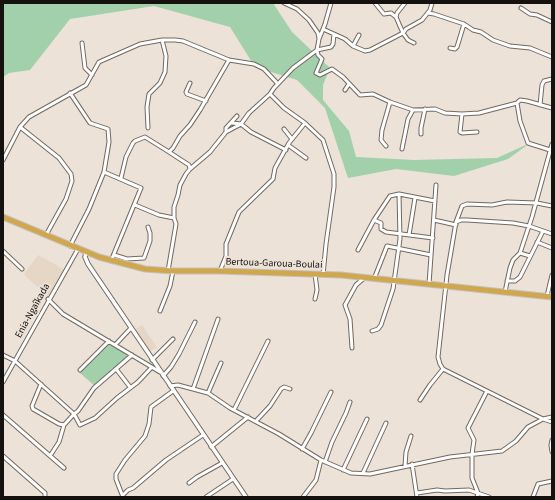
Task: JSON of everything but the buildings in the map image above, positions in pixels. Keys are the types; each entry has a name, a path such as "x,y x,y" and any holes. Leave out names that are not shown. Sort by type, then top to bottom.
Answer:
{"highway":[{"name":"Bertoua-Garoua-Boulai","path":"3,217 86,252 111,261 145,269 170,271 315,274 549,296"}],"street":[{"path":"284,3 297,9 309,20 318,33 319,39"},
{"path":"331,3 319,39 317,50 318,55 322,59 316,72 320,75 332,69 343,77 360,95 373,94 412,110 435,109 445,113 454,114 479,113 520,100 552,108"},
{"path":"375,3 384,14 392,13 396,17 408,40 414,42"},
{"path":"396,17 397,13 405,3"},
{"path":"323,29 345,39 353,46 365,51 370,50 403,33 406,29 422,20 428,13 432,3"},
{"path":"296,4 297,9"},
{"path":"521,8 530,14 537,15 552,22"},
{"path":"428,13 464,24 473,30 481,32 493,40 510,46 530,48 552,57"},
{"path":"450,48 454,49 457,47 464,24"},
{"path":"226,132 241,124 249,113 270,94 292,68 317,50 331,47 333,44 334,34"},
{"path":"353,46 358,35"},
{"path":"3,160 20,127 29,117 86,85 97,65 102,61 140,44 162,40 182,41 229,60 254,64 261,67 278,84"},
{"path":"148,128 147,107 149,94 160,83 165,72 166,56 162,40"},
{"path":"82,43 85,68 92,75"},
{"path":"169,152 174,148 180,136 190,125 229,60"},
{"path":"540,105 542,85 544,81 552,79"},
{"path":"190,83 186,92 187,94 205,101"},
{"path":"346,90 349,84"},
{"path":"70,93 90,123 105,127 109,131 109,142 104,172 89,210 70,246"},
{"path":"270,94 284,108 318,135 325,144 335,179 323,275"},
{"path":"386,146 381,140 382,130 390,102"},
{"path":"517,102 520,121 528,142 550,150"},
{"path":"421,134 420,128 425,109"},
{"path":"402,149 408,119 412,110"},
{"path":"462,114 460,132 477,132"},
{"path":"160,311 170,286 170,271 176,224 174,218 174,207 180,185 190,169 210,152 226,132 226,128 237,116"},
{"path":"232,123 241,124 256,135 286,150"},
{"path":"220,271 226,256 226,244 239,212 272,179 275,168 288,145 305,124"},
{"path":"20,127 59,158 67,169 72,182 66,200 46,235"},
{"path":"284,129 292,139"},
{"path":"121,178 126,157 133,143 145,137 189,165 190,169"},
{"path":"505,292 513,260 520,253 529,226 552,144"},
{"path":"288,145 306,158"},
{"path":"104,172 121,178 141,188 111,261"},
{"path":"429,284 436,185"},
{"path":"358,250 374,220 390,196 399,194 435,201"},
{"path":"372,331 378,329 381,325 395,281 400,234 399,194"},
{"path":"409,235 415,198"},
{"path":"552,206 536,203 507,202 492,205 463,205 456,224 446,286 438,357 443,369 543,419 552,422"},
{"path":"135,205 159,215 174,218"},
{"path":"374,220 381,223 382,230 433,238"},
{"path":"434,220 456,224 461,220 513,223 529,226 552,234"},
{"path":"114,255 127,258 144,258 150,241 148,227"},
{"path":"508,281 516,281 518,279 543,231"},
{"path":"537,242 552,248"},
{"path":"374,279 387,247 390,246 431,255"},
{"name":"Enia-Ngaîkada","path":"3,382 48,299 78,249"},
{"path":"3,251 22,270"},
{"path":"86,252 85,257 88,264 246,497"},
{"path":"520,253 530,256"},
{"path":"315,274 317,290 315,299"},
{"path":"549,296 552,275"},
{"path":"352,348 350,319 345,305 356,285 364,278"},
{"path":"48,299 63,314 162,374"},
{"path":"193,389 218,319"},
{"path":"162,374 171,367 195,322"},
{"path":"115,345 131,328"},
{"path":"152,360 173,339"},
{"path":"80,370 109,341"},
{"path":"234,410 268,341"},
{"path":"3,355 15,361 74,414 78,425 82,425 98,416 117,398 138,382 152,367"},
{"path":"50,456 59,442 64,425 78,411 94,388 117,370 132,355"},
{"path":"208,394 221,363"},
{"path":"420,400 430,384 443,369"},
{"path":"117,370 130,387"},
{"path":"41,384 32,406 33,409 59,424 64,425"},
{"path":"170,386 178,385 208,394 323,461 351,473 370,474 412,464 472,454 502,451 516,441 528,427 543,419 552,417"},
{"path":"183,387 151,407 149,424 145,436 125,460 116,474 116,479 123,496 128,490 133,488 166,460 203,435"},
{"path":"256,421 270,406 281,389 284,387 290,389"},
{"path":"478,495 472,478 472,454 474,440 469,430 469,425 487,391"},
{"path":"302,449 330,392"},
{"path":"304,497 315,483 323,461 350,402"},
{"path":"3,416 64,468"},
{"path":"211,447 248,417"},
{"path":"343,470 367,419"},
{"path":"363,473 386,423"},
{"path":"405,466 406,452 411,436"},
{"path":"552,440 552,452"},
{"path":"3,456 45,493 45,497"},
{"path":"190,483 197,477 222,463"},
{"path":"412,464 417,495 437,490 469,490 478,495 489,497"},
{"path":"206,497 233,479"},
{"path":"534,497 538,484 552,482"}],"shaded area":[{"path":"38,255 65,270 49,296 24,274"},
{"path":"142,325 157,347 149,352 134,330"}],"green space":[{"path":"3,3 273,3 292,32 330,68 323,85 323,100 349,131 356,157 414,160 497,158 530,143 508,159 454,176 396,169 348,178 325,108 297,80 255,67 230,27 154,6 70,19 30,70 9,73 3,77"},
{"path":"107,342 130,357 96,387 80,373 83,366"}]}
